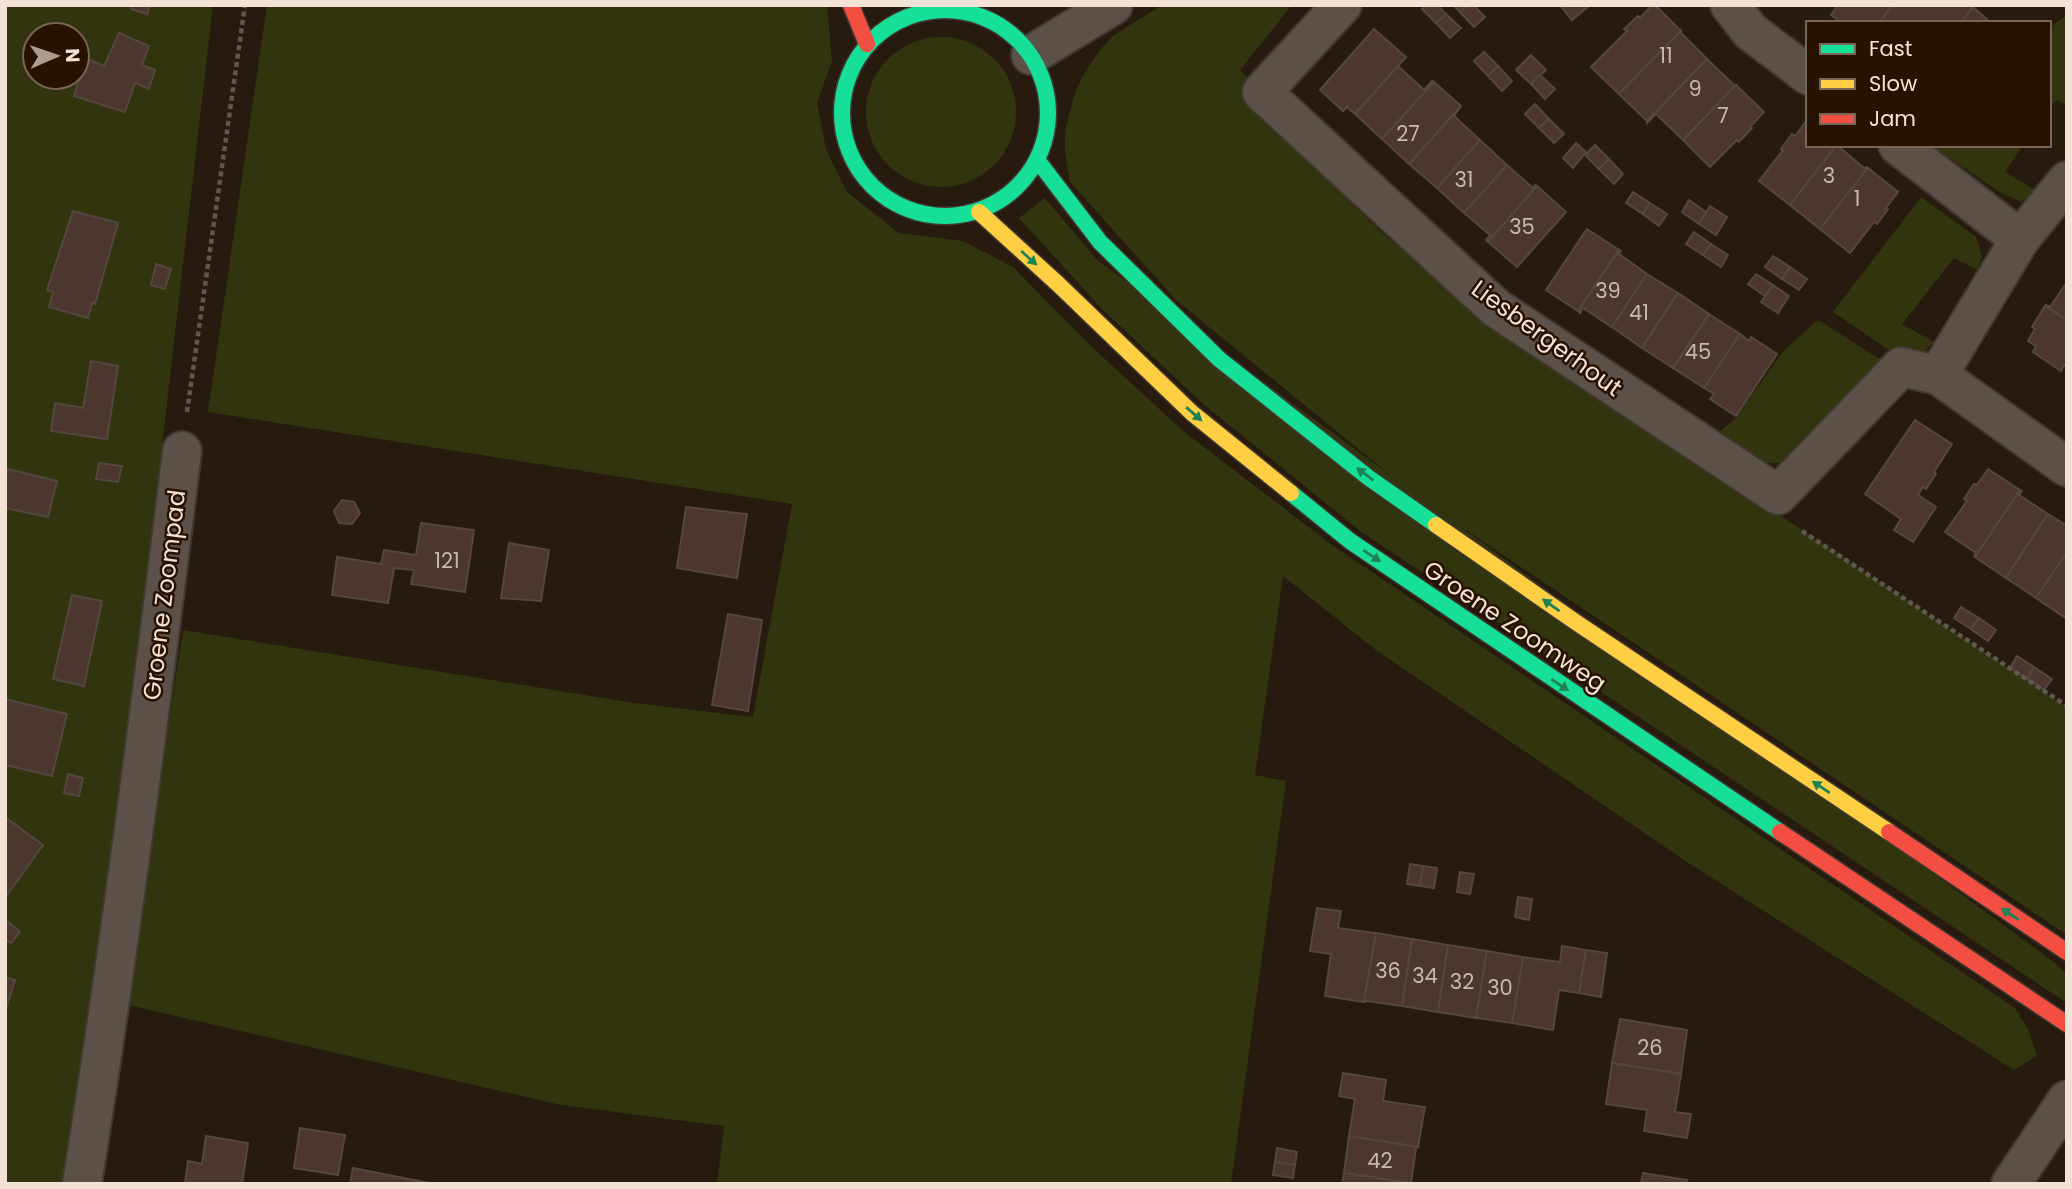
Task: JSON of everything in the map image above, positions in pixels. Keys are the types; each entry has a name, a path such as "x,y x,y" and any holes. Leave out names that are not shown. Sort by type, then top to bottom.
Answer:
{"main road":[{"path":"851,5 867,44"},
{"path":"929,7 969,11 1005,27 1031,55 1046,89 1048,125 1038,161 1013,192 979,212 940,218 903,209 871,186 849,154 841,116 847,77 867,44 895,21 929,7"},
{"name":"Groene Zoomweg","path":"1038,161 1100,242 1219,359 1369,478 1577,623 2067,952"},
{"name":"Groene Zoomweg","path":"979,212 1192,412 1350,541 1608,718 2067,1024"}],"street":[{"path":"1031,55 1114,5"},
{"name":"Liesbergerhout","path":"1342,5 1262,92 1496,308 1778,495"},
{"path":"1730,5 1750,31 1806,73"},
{"path":"1901,147 2020,239"},
{"path":"1938,375 2020,239 2067,181"},
{"path":"1778,495 1901,367 1938,375 2067,467"},
{"name":"Groene Zoompad","path":"82,1184 146,749 182,451"},
{"path":"2011,1184 2067,1100"}],"path":[{"path":"182,451 245,5"},
{"path":"1778,495 1778,514 2067,706"}],"green space":[{"path":"5,5 213,5 120,810 63,1184 5,1184"},
{"path":"267,5 827,5 832,61 817,103 826,149 847,192 899,233 963,241 1013,267 1090,345 1183,431 1332,545 2015,1008 2028,1029 2037,1056 2014,1070 1690,864 1376,650 1283,576 1255,775 1286,781 1231,1184 717,1184 724,1126 561,1105 128,1005 183,630 634,703 753,717 792,504 208,412"},
{"path":"1162,5 1292,5 1240,70 1249,80 1254,108 1382,233 1524,348 1631,422 1801,529 2067,707 2067,935 1417,497 1176,300 1070,182 1065,153 1065,132 1070,111 1077,87 1087,69 1113,36"},
{"path":"2067,15 2067,105 2056,100 2051,106 2051,27"},
{"path":"941,37 970,42 994,59 1011,83 1016,112 1011,141 994,165 970,182 941,187 912,182 888,165 871,141 866,112 871,83 888,59 912,42"},
{"path":"2022,147 2005,172 2037,191 2021,202 2001,193 1935,148"},
{"path":"1921,197 1976,237 1982,256 1977,270 1954,258 1902,324 1934,342 1926,350 1905,354 1892,352 1833,312"},
{"path":"1045,198 1096,259 2055,963 2067,975 2067,1003 1360,531 1202,403 1102,309 1019,218"},
{"path":"1818,320 1883,361 1786,463 1749,463 1715,436 1736,418 1783,351"}],"building":[{"path":"132,5 150,5 147,14 131,9"},
{"path":"1426,5 1437,5 1446,14 1436,23 1422,9"},
{"path":"1453,5 1468,5 1460,12"},
{"path":"1468,5 1473,5 1485,17 1474,27 1460,12"},
{"path":"1560,5 1590,5 1572,20"},
{"path":"1652,5 1681,31 1619,94 1591,67 1627,31 1624,29"},
{"path":"1838,5 1893,5 1881,21 1839,21 1831,15"},
{"path":"1893,5 1973,7 1962,21 1881,21"},
{"path":"1973,7 1989,21 1962,21"},
{"path":"1446,14 1461,28 1450,38 1436,23"},
{"path":"1374,29 1406,57 1355,114 1347,107 1343,111 1320,90"},
{"path":"1681,31 1707,59 1647,121 1619,94"},
{"path":"119,33 149,46 142,65 155,70 149,89 135,83 125,112 74,96 76,91 91,91 91,60 104,66"},
{"path":"1484,52 1498,66 1488,76 1474,61"},
{"path":"1531,55 1546,70 1531,84 1516,70"},
{"path":"1707,59 1736,85 1683,140 1656,114 1647,123 1647,121"},
{"path":"1398,66 1424,90 1434,82 1382,139 1355,114"},
{"path":"1498,66 1512,81 1502,91 1488,76"},
{"path":"1540,75 1555,89 1545,99 1531,84"},
{"path":"1434,82 1461,106 1409,164 1382,139"},
{"path":"1736,85 1764,112 1739,142 1737,140 1710,167 1683,140"},
{"path":"1535,104 1549,119 1539,128 1525,114"},
{"path":"1461,106 1454,116 1480,140 1437,188 1409,164"},
{"path":"1549,119 1564,134 1554,143 1539,128"},
{"path":"1806,121 1806,147 1835,147 1790,205 1759,181 1792,134 1795,136"},
{"path":"1480,140 1507,165 1464,213 1437,188"},
{"path":"1576,143 1586,152 1573,168 1563,158"},
{"path":"1595,145 1609,159 1599,169 1585,155"},
{"path":"1835,147 1839,147 1865,169 1868,168 1820,229 1790,205"},
{"path":"1609,159 1623,174 1614,184 1599,169"},
{"path":"1507,165 1533,188 1537,186 1488,242 1486,240 1490,235 1464,213"},
{"path":"1868,168 1898,192 1877,224 1874,222 1850,253 1820,229"},
{"path":"1537,186 1566,212 1517,267 1488,242"},
{"path":"1633,192 1650,203 1643,214 1626,203"},
{"path":"1689,200 1706,212 1699,224 1682,212"},
{"path":"1650,203 1667,214 1659,226 1643,214"},
{"path":"1710,206 1727,217 1716,235 1699,224"},
{"path":"73,211 118,223 95,304 92,303 88,318 49,307 53,292 47,290"},
{"path":"1587,229 1619,250 1578,311 1546,290"},
{"path":"1694,232 1711,244 1703,255 1686,244"},
{"path":"1711,244 1728,255 1721,267 1703,255"},
{"path":"1619,250 1619,254 1647,274 1612,327 1583,308 1580,313 1578,311"},
{"path":"1773,256 1790,267 1782,279 1765,267"},
{"path":"156,264 171,269 165,289 151,285"},
{"path":"1790,267 1807,279 1799,290 1782,279"},
{"path":"1647,274 1678,293 1642,348 1612,327"},
{"path":"1756,274 1773,285 1765,296 1748,284"},
{"path":"2067,282 2067,320 2045,306 2050,307"},
{"path":"1773,285 1789,296 1778,313 1761,302"},
{"path":"1678,293 1709,314 1673,368 1642,348"},
{"path":"2045,306 2067,320 2067,367 2064,365 2061,371 2033,352 2036,346 2028,341 2035,329 2032,327"},
{"path":"1709,314 1740,334 1704,388 1673,368"},
{"path":"1740,334 1749,341 1751,337 1777,354 1736,416 1710,399 1714,394 1704,388"},
{"path":"91,361 118,366 107,439 51,431 55,403 83,408"},
{"path":"1915,420 1952,444 1926,489 1923,487 1918,495 1936,507 1913,542 1894,530 1901,519 1865,494"},
{"path":"99,463 122,466 118,482 96,479"},
{"path":"8,469 57,481 48,517 5,508 5,478"},
{"path":"1988,469 2020,490 1975,557 1976,553 1945,532 1967,501 1964,499 1974,484 1977,485"},
{"path":"2020,490 2022,491 2019,495 2048,514 2006,578 1975,557"},
{"path":"342,500 354,502 360,513 352,524 339,523 334,511"},
{"path":"686,507 747,514 737,578 677,568"},
{"path":"2048,514 2067,526 2067,552 2036,598 2006,578"},
{"path":"421,523 474,530 465,592 411,584 414,570 394,568 388,603 332,595 337,557 381,564 384,550 416,555"},
{"path":"509,543 549,550 541,601 501,598"},
{"path":"2067,552 2067,619 2036,598"},
{"path":"72,595 102,601 84,686 53,679"},
{"path":"1961,607 1979,618 1971,629 1954,618"},
{"path":"728,614 762,620 748,711 712,705"},
{"path":"1979,618 1996,630 1988,641 1971,629"},
{"path":"2017,656 2034,667 2027,679 2010,668"},
{"path":"2034,667 2052,679 2044,690 2027,679"},
{"path":"5,699 67,714 52,776 5,765"},
{"path":"68,774 83,778 79,796 64,793"},
{"path":"5,817 43,845 5,898"},
{"path":"1410,864 1423,866 1420,886 1407,884"},
{"path":"1423,866 1437,868 1434,888 1420,886"},
{"path":"1460,872 1474,874 1470,894 1457,892"},
{"path":"1518,897 1532,899 1529,920 1515,917"},
{"path":"1317,908 1341,911 1338,928 1376,933 1364,1002 1325,996 1331,954 1310,951"},
{"path":"5,919 20,932 11,943 5,939"},
{"path":"1376,933 1412,939 1402,1006 1364,1002"},
{"path":"1412,939 1448,945 1438,1012 1402,1006"},
{"path":"1448,945 1487,951 1476,1018 1438,1012"},
{"path":"1562,946 1586,950 1579,993 1559,990 1553,1030 1512,1023 1523,957 1560,962"},
{"path":"1586,950 1607,953 1601,997 1579,993"},
{"path":"1487,951 1523,957 1512,1023 1476,1018"},
{"path":"5,977 15,980 5,1012"},
{"path":"1620,1019 1687,1030 1681,1074 1612,1063"},
{"path":"1612,1063 1681,1074 1675,1112 1691,1114 1687,1138 1644,1131 1647,1110 1606,1104"},
{"path":"1343,1073 1386,1080 1383,1101 1425,1107 1418,1147 1349,1136 1355,1099 1339,1096"},
{"path":"300,1128 345,1135 338,1175 294,1168"},
{"path":"206,1136 248,1143 242,1184 185,1184 188,1161 202,1164"},
{"path":"1349,1136 1418,1147 1411,1183 1344,1173"},
{"path":"1277,1148 1297,1152 1295,1165 1275,1162"},
{"path":"1275,1162 1295,1165 1293,1178 1273,1175"},
{"path":"353,1168 434,1184 350,1184"},
{"path":"1344,1173 1411,1183 1411,1184 1342,1184"},
{"path":"1643,1173 1687,1180 1686,1184 1641,1184"}],"traffic: fast":[{"path":"945,10 984,18 1002,27 1018,40 1031,56 1040,74 1048,113 1040,152 1031,170 1018,186 1002,199 984,208 945,216 906,208 888,199 872,186 859,170 850,152 842,113 850,74 859,56 872,40 888,27 906,18 945,10"},
{"path":"1038,161 1100,242 1219,359 1369,478 1436,525"},
{"path":"1291,493 1350,541 1780,832"}],"traffic: slow":[{"path":"979,212 1192,413 1291,493"},
{"path":"1436,525 1889,832"}],"traffic: jam":[{"path":"851,5 867,44"},
{"path":"1780,832 2067,1024"},
{"path":"1889,832 2067,952"}]}
